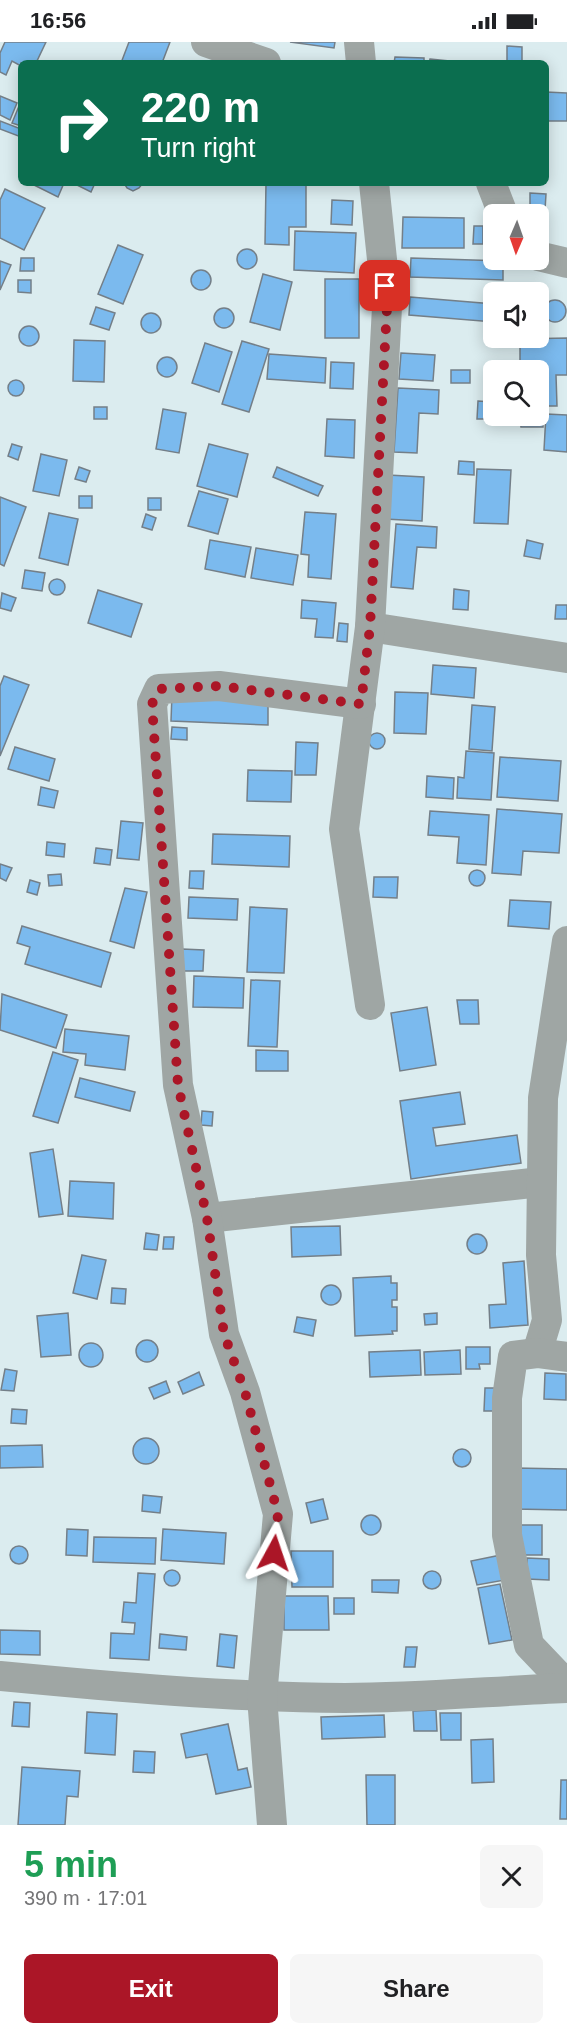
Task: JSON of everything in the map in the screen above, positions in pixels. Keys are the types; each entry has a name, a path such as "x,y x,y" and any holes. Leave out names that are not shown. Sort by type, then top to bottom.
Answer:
{"street":[{"path":"206,42 257,60"},
{"path":"359,42 361,60"},
{"path":"370,1005 344,829 370,627 387,307 374,186"},
{"path":"492,186 499,204"},
{"path":"549,259 567,263"},
{"path":"370,627 567,658"},
{"path":"272,1825 262,1697 278,1514 245,1392 224,1334 207,1218 178,1085 152,704 159,689 219,686 361,704"},
{"path":"537,1353 547,1320 541,1255 543,1098 567,941"},
{"path":"207,1218 541,1182"},
{"path":"567,1357 537,1353 513,1356 507,1398 507,1535 529,1645 567,1687"},
{"path":"0,1676 142,1690 262,1697 348,1698 567,1687"}],"building":[{"path":"5,42 46,42 37,60 18,60 18,64 12,61 6,75 0,72 0,53"},
{"path":"129,42 170,42 163,60 122,60"},
{"path":"290,42 335,42 334,48"},
{"path":"507,46 522,47 522,60 507,60"},
{"path":"395,57 424,58 424,60 394,60"},
{"path":"549,92 567,93 567,121 549,121"},
{"path":"0,96 17,103 10,120 0,115"},
{"path":"18,108 18,125 12,123"},
{"path":"0,121 18,128 18,136 0,129"},
{"path":"36,186 63,186 58,197"},
{"path":"79,186 94,186 91,192"},
{"path":"126,186 141,186 133,191"},
{"path":"266,186 306,186 306,227 289,227 289,245 265,244"},
{"path":"5,189 45,208 24,250 0,238 0,200"},
{"path":"530,193 546,194 545,204 530,204"},
{"path":"332,200 353,201 352,225 331,224"},
{"path":"403,217 464,218 464,248 402,248"},
{"path":"474,226 483,226 483,244 473,244"},
{"path":"295,231 356,233 354,273 294,270"},
{"path":"118,245 143,255 123,304 98,294"},
{"path":"247,249 254,252 257,259 254,266 247,269 240,266 237,259 240,252"},
{"path":"21,258 34,258 34,271 20,271"},
{"path":"411,258 483,260 483,270 503,270 503,280 410,277"},
{"path":"0,261 11,265 0,290"},
{"path":"201,270 208,273 211,280 208,287 201,290 194,287 191,280 194,273"},
{"path":"263,274 292,282 280,330 250,322"},
{"path":"325,279 359,279 359,338 325,338"},
{"path":"18,280 31,280 31,293 18,292"},
{"path":"410,297 483,303 483,321 409,315"},
{"path":"551,301 559,301 565,307 565,315 559,321 549,319"},
{"path":"96,307 115,313 109,330 90,324"},
{"path":"224,308 231,311 234,318 231,325 224,328 217,325 214,318 217,311"},
{"path":"151,313 158,316 161,323 158,330 151,333 144,330 141,323 144,316"},
{"path":"29,326 36,329 39,336 36,343 29,346 22,343 19,336 22,329"},
{"path":"549,338 567,338 567,375 556,375 557,406 549,406 549,360 520,360 520,348 549,348"},
{"path":"74,340 105,341 104,382 73,381"},
{"path":"242,341 269,349 249,412 222,404"},
{"path":"205,343 232,352 219,392 192,383"},
{"path":"401,353 435,355 433,381 399,379"},
{"path":"269,354 326,358 325,383 267,379"},
{"path":"167,357 174,360 177,367 174,374 167,377 160,374 157,367 160,360"},
{"path":"331,362 354,363 353,389 330,388"},
{"path":"451,370 470,370 470,383 451,383"},
{"path":"13,380 19,380 24,388 22,394 13,396 8,391 8,385"},
{"path":"398,388 439,390 438,414 419,413 417,453 394,452"},
{"path":"478,401 483,401 483,419 477,419"},
{"path":"94,407 107,407 107,419 94,419"},
{"path":"163,409 186,413 179,453 156,449"},
{"path":"549,414 567,415 567,452 544,450 545,426 549,426"},
{"path":"327,419 355,420 354,458 325,456"},
{"path":"12,444 22,447 18,460 8,456"},
{"path":"209,444 248,454 237,497 197,486"},
{"path":"41,454 67,460 59,496 33,491"},
{"path":"459,461 474,462 474,475 458,474"},
{"path":"79,467 90,471 86,482 75,479"},
{"path":"277,467 323,486 318,496 273,477"},
{"path":"477,469 511,470 508,524 474,523"},
{"path":"388,475 424,477 422,521 385,519"},
{"path":"199,491 228,499 218,534 188,526"},
{"path":"79,496 92,496 92,508 79,508"},
{"path":"0,497 26,507 4,566 0,564"},
{"path":"148,498 161,498 161,510 148,510"},
{"path":"305,512 336,514 331,579 308,577 309,555 301,554"},
{"path":"49,513 78,519 68,565 39,558"},
{"path":"146,514 156,518 152,530 142,527"},
{"path":"396,524 437,527 436,548 417,547 413,589 391,587"},
{"path":"210,540 251,547 245,577 205,569"},
{"path":"527,540 543,544 540,559 524,556"},
{"path":"256,548 298,555 293,585 251,578"},
{"path":"25,570 45,573 42,591 22,588"},
{"path":"57,579 63,581 65,587 63,593 57,595 51,593 49,587 51,581"},
{"path":"454,589 469,591 468,610 453,609"},
{"path":"98,590 142,604 131,637 88,623"},
{"path":"2,593 16,598 11,611 0,608"},
{"path":"302,600 336,603 333,638 315,637 317,619 301,618"},
{"path":"556,605 567,605 567,619 555,619"},
{"path":"339,623 348,624 347,642 337,641"},
{"path":"433,665 476,668 474,698 431,694"},
{"path":"4,676 29,685 0,756 0,686"},
{"path":"395,692 428,693 426,734 394,733"},
{"path":"172,694 268,698 268,725 171,721"},
{"path":"472,705 495,707 492,751 469,749"},
{"path":"172,727 187,728 187,740 171,739"},
{"path":"377,733 383,735 385,741 383,747 377,749 371,747 369,741 371,735"},
{"path":"296,742 318,743 316,775 295,775"},
{"path":"15,747 55,759 49,781 8,769"},
{"path":"466,751 494,753 491,800 457,798 458,777 464,778"},
{"path":"500,757 561,761 558,801 497,797"},
{"path":"248,770 292,771 291,802 247,801"},
{"path":"427,776 454,778 453,799 426,797"},
{"path":"41,787 58,791 54,808 38,805"},
{"path":"497,809 562,814 559,853 523,851 521,875 492,873"},
{"path":"430,811 489,815 486,865 457,863 459,837 428,835"},
{"path":"121,821 143,823 139,860 117,858"},
{"path":"213,834 290,836 289,867 212,864"},
{"path":"47,842 65,844 64,857 46,855"},
{"path":"96,848 112,850 110,865 94,863"},
{"path":"0,864 12,868 6,881 0,878"},
{"path":"477,870 483,872 485,878 483,884 477,886 471,884 469,878 471,872"},
{"path":"190,871 204,871 203,889 189,888"},
{"path":"61,874 62,885 49,886 48,875"},
{"path":"374,877 398,877 397,898 373,897"},
{"path":"30,880 40,883 37,895 27,892"},
{"path":"125,888 147,892 134,948 110,941"},
{"path":"189,897 238,899 237,920 188,918"},
{"path":"510,900 551,902 549,929 508,926"},
{"path":"250,907 287,909 284,973 247,972"},
{"path":"22,926 111,953 101,987 25,964 30,947 17,943"},
{"path":"182,949 204,950 203,971 181,971"},
{"path":"194,976 244,978 243,1008 193,1007"},
{"path":"251,980 280,981 277,1047 248,1046"},
{"path":"2,994 67,1015 56,1048 0,1030"},
{"path":"457,1000 478,1000 479,1024 460,1024"},
{"path":"427,1007 436,1065 400,1071 391,1013"},
{"path":"65,1029 129,1036 125,1070 85,1065 86,1054 63,1052"},
{"path":"256,1050 288,1051 288,1071 256,1071"},
{"path":"53,1052 78,1060 58,1123 33,1116"},
{"path":"80,1078 135,1092 130,1111 75,1097"},
{"path":"460,1092 465,1124 433,1128 436,1146 517,1135 521,1163 411,1179 400,1101"},
{"path":"202,1111 213,1112 212,1126 201,1125"},
{"path":"53,1149 63,1214 39,1217 30,1153"},
{"path":"70,1181 114,1183 113,1219 68,1216"},
{"path":"340,1226 341,1255 292,1257 291,1227"},
{"path":"146,1233 159,1235 157,1250 144,1249"},
{"path":"477,1234 484,1237 487,1244 484,1251 477,1254 470,1251 467,1244 470,1237"},
{"path":"164,1237 174,1237 173,1249 163,1249"},
{"path":"82,1255 106,1260 97,1299 73,1293"},
{"path":"524,1261 528,1325 490,1328 489,1305 506,1304 503,1263"},
{"path":"391,1276 391,1283 397,1283 397,1300 392,1300 392,1307 397,1307 397,1331 392,1331 393,1334 355,1336 353,1278"},
{"path":"331,1285 338,1288 341,1295 338,1302 331,1305 324,1302 321,1295 324,1288"},
{"path":"112,1288 126,1289 125,1304 111,1303"},
{"path":"68,1313 71,1355 41,1357 37,1316"},
{"path":"437,1313 437,1324 425,1325 424,1314"},
{"path":"297,1317 316,1320 313,1336 294,1332"},
{"path":"147,1340 157,1347 158,1351 151,1361 147,1362 137,1355 136,1351 143,1341"},
{"path":"91,1343 99,1347 103,1355 99,1363 91,1367 83,1363 79,1355 83,1347"},
{"path":"466,1347 490,1347 490,1364 479,1364 480,1369 466,1369"},
{"path":"420,1350 421,1375 370,1377 369,1352"},
{"path":"460,1350 461,1374 425,1375 424,1352"},
{"path":"5,1369 17,1371 14,1391 1,1390"},
{"path":"199,1372 204,1385 183,1394 178,1382"},
{"path":"545,1373 566,1374 566,1400 544,1399"},
{"path":"166,1381 170,1392 154,1399 149,1388"},
{"path":"485,1388 498,1388 498,1411 484,1411"},
{"path":"12,1409 27,1410 26,1424 11,1423"},
{"path":"146,1438 155,1442 159,1451 155,1460 146,1464 137,1460 133,1451 137,1442"},
{"path":"42,1445 43,1467 0,1468 0,1446"},
{"path":"462,1449 468,1452 471,1458 468,1464 462,1467 456,1464 453,1458 456,1452"},
{"path":"515,1468 567,1469 567,1510 514,1509"},
{"path":"143,1495 162,1497 160,1513 142,1511"},
{"path":"323,1499 328,1519 311,1523 306,1503"},
{"path":"371,1515 378,1518 381,1525 378,1532 371,1535 364,1532 361,1525 364,1518"},
{"path":"520,1525 542,1525 542,1555 520,1555"},
{"path":"67,1529 88,1530 87,1556 66,1555"},
{"path":"163,1529 226,1533 224,1564 161,1560"},
{"path":"94,1537 156,1538 155,1564 93,1562"},
{"path":"19,1546 25,1549 28,1555 25,1561 19,1564 13,1561 10,1555 13,1549"},
{"path":"291,1551 333,1551 333,1587 292,1587"},
{"path":"501,1555 505,1580 477,1585 471,1561"},
{"path":"527,1558 549,1559 549,1580 527,1579"},
{"path":"172,1570 180,1578 172,1586 164,1578"},
{"path":"428,1571 436,1571 441,1576 439,1587 428,1589 423,1584 423,1576"},
{"path":"138,1573 155,1574 149,1660 110,1658 111,1633 134,1634 135,1623 122,1622 124,1602 136,1603"},
{"path":"372,1580 399,1580 398,1593 372,1592"},
{"path":"500,1584 512,1640 489,1644 478,1588"},
{"path":"284,1596 328,1596 329,1630 284,1630"},
{"path":"334,1598 354,1598 354,1614 334,1614"},
{"path":"0,1630 40,1631 40,1655 0,1654"},
{"path":"160,1634 187,1637 186,1650 159,1648"},
{"path":"220,1634 237,1636 234,1668 217,1666"},
{"path":"406,1647 417,1647 415,1667 404,1667"},
{"path":"14,1702 30,1703 29,1727 12,1726"},
{"path":"436,1710 437,1731 414,1731 413,1711"},
{"path":"87,1712 117,1714 115,1755 85,1753"},
{"path":"440,1713 461,1713 461,1740 441,1740"},
{"path":"384,1715 385,1737 322,1739 321,1717"},
{"path":"228,1724 238,1770 247,1768 251,1787 216,1794 207,1754 186,1758 181,1734"},
{"path":"493,1739 494,1782 472,1783 471,1740"},
{"path":"134,1751 155,1752 154,1773 133,1772"},
{"path":"22,1767 80,1771 78,1797 67,1796 65,1825 18,1825"},
{"path":"366,1775 395,1775 395,1825 367,1825"},
{"path":"561,1780 567,1780 567,1819 560,1819"}],"route":[{"path":"274,1553 278,1514 245,1392 224,1334 207,1218 178,1085 152,704 159,689 219,686 361,704 370,627 387,307 385,286"}]}
